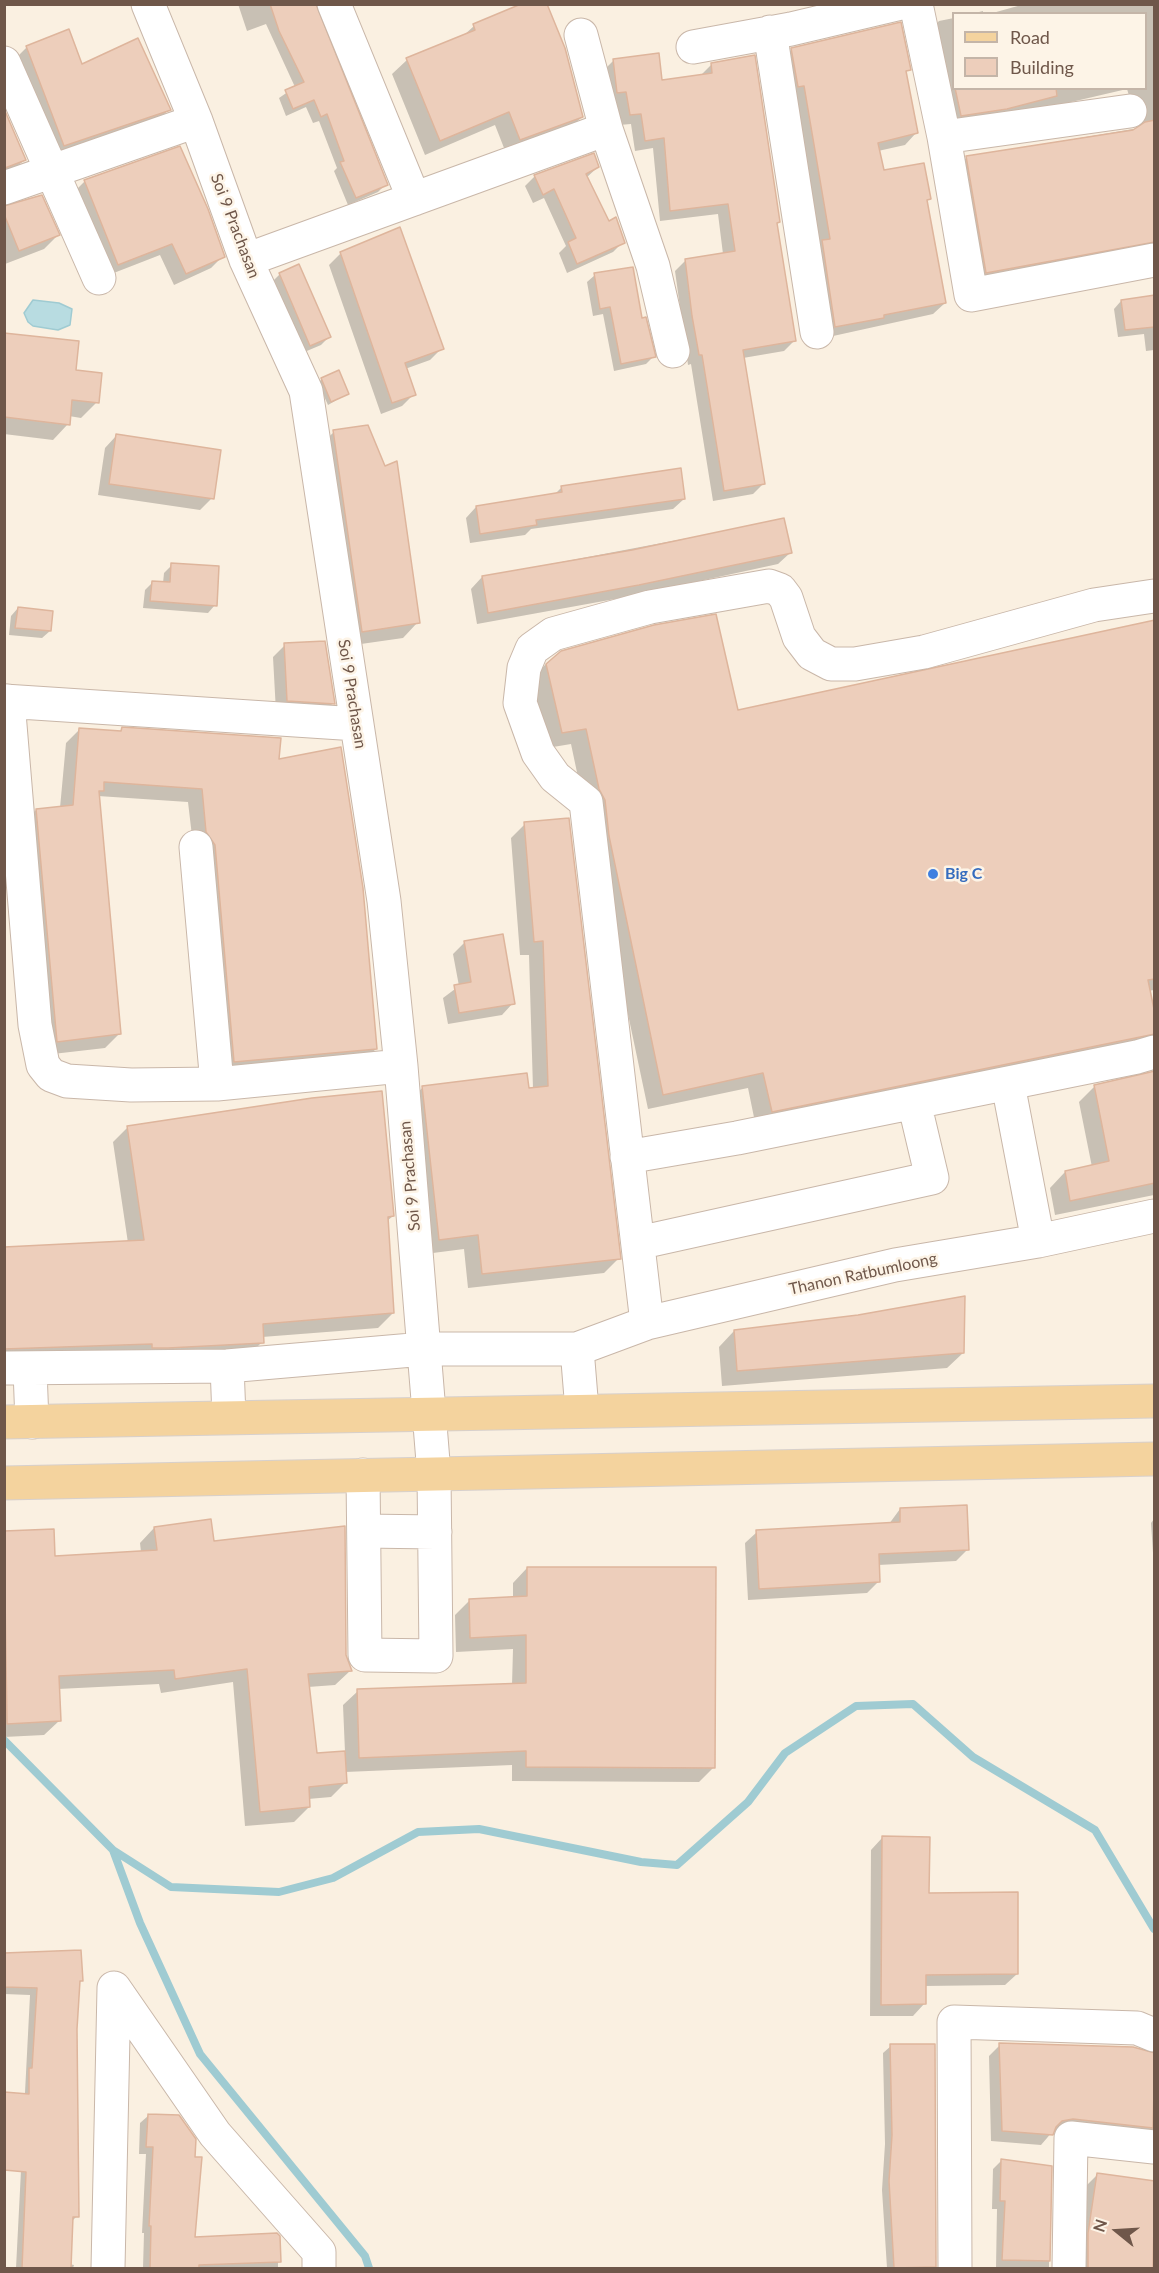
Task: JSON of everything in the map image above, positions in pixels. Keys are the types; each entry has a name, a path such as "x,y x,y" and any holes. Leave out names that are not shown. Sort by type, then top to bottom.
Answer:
{"main road":[{"path":"18,1422 1155,1401"},
{"path":"4,1483 1155,1459"}],"street":[{"name":"Soi 9 Prachasan","path":"148,4 196,121 246,260 306,391 384,901 401,1066 434,1474 436,1656 365,1654 364,1531"},
{"path":"334,4 414,199"},
{"path":"693,47 897,4"},
{"path":"916,4 944,137 971,295 1155,261"},
{"path":"770,32 817,332"},
{"path":"580,35 606,129 653,266 673,351"},
{"path":"4,63 99,278"},
{"path":"944,137 1130,111"},
{"path":"4,188 196,121"},
{"path":"246,260 606,129"},
{"path":"647,1323 586,802 555,777 538,753 520,703 524,668 532,649 553,634 639,610 769,586 780,590 786,598 799,637 812,654 831,664 855,664 924,652 1094,605 1155,596"},
{"path":"357,724 6,701 35,1025 43,1065 51,1075 66,1081 131,1085 217,1084 401,1066"},
{"path":"196,847 217,1084"},
{"path":"627,1157 1008,1084 1155,1052"},
{"path":"1008,1084 1038,1240"},
{"path":"638,1243 932,1178 914,1102"},
{"name":"Thanon Ratbumloong","path":"577,1349 647,1323 895,1265 1038,1240 1155,1216"},
{"path":"18,1422 17,1369 227,1366 424,1350 577,1349 582,1410"},
{"path":"227,1366 229,1417"},
{"path":"363,1475 364,1531 435,1532"},
{"path":"108,2268 114,1988 215,2134 319,2252 319,2268"},
{"path":"955,2268 954,2022 1137,2028 1155,2035"},
{"path":"1069,2268 1071,2138 1155,2146"}],"water":[{"path":"33,300 59,303 72,309 70,325 58,330 33,326 28,322 24,313"}],"building":[{"path":"270,4 316,4 388,185 356,198 340,162 344,161 327,114 321,117 314,100 293,109 285,90 304,82 279,31"},
{"path":"521,4 547,4 565,48 583,117 520,140 509,112 440,141 406,58 475,30 473,24"},
{"path":"901,22 911,70 906,71 918,133 878,143 884,170 924,163 931,199 927,200 946,303 835,327 822,240 830,239 804,86 798,87 791,48"},
{"path":"69,29 82,64 138,38 171,110 64,146 26,46"},
{"path":"659,53 662,80 712,73 711,63 755,55 780,222 777,223 796,341 743,350 765,484 724,491 702,355 699,355 692,316 685,259 735,251 728,204 670,211 664,138 645,141 641,114 630,115 626,92 617,93 613,59"},
{"path":"955,90 1056,90 1057,96 1007,109 961,116"},
{"path":"5,111 26,160 5,168"},
{"path":"1155,120 1155,242 986,273 966,156 1133,130 1145,122"},
{"path":"180,146 208,209 225,257 186,274 172,244 118,265 84,180"},
{"path":"594,153 599,167 586,174 609,221 616,217 625,243 577,264 568,242 576,238 554,189 543,195 534,175"},
{"path":"42,195 60,235 19,251 4,214 4,206"},
{"path":"400,227 444,349 405,363 416,395 392,403 340,252"},
{"path":"299,264 331,337 310,346 279,273"},
{"path":"633,267 642,318 646,317 656,357 621,364 610,307 600,309 594,273"},
{"path":"1155,295 1155,327 1125,330 1121,300"},
{"path":"4,333 79,341 76,370 102,373 99,403 72,400 70,425 4,417"},
{"path":"339,370 349,394 331,402 321,378"},
{"path":"368,425 385,466 397,461 420,623 362,632 333,430"},
{"path":"116,434 221,450 214,499 109,484"},
{"path":"681,468 685,499 536,520 537,525 480,534 476,506 562,492 561,486"},
{"path":"784,518 792,553 488,613 482,576 632,550"},
{"path":"171,563 219,566 217,606 150,601 152,581 170,582"},
{"path":"18,607 53,611 51,631 15,628"},
{"path":"716,614 738,710 1155,620 1155,979 1148,980 1155,1014 1155,1034 772,1112 763,1073 663,1095 609,836 605,800 599,789 586,729 562,733 546,664 561,651 654,625"},
{"path":"325,641 335,704 287,701 284,643"},
{"path":"122,727 281,738 279,759 341,747 363,888 377,1049 234,1062 215,845 206,832 202,789 104,782 104,791 99,791 121,1034 57,1042 36,809 73,805 79,728 121,731"},
{"path":"569,818 621,1259 482,1274 478,1235 439,1240 422,1086 527,1073 529,1088 548,1086 543,941 534,942 524,822"},
{"path":"503,934 515,1004 459,1013 454,985 471,982 464,941"},
{"path":"1155,1071 1155,1183 1070,1201 1065,1171 1109,1161 1094,1085"},
{"path":"382,1091 394,1216 388,1217 394,1313 263,1324 264,1343 168,1348 152,1348 152,1344 4,1349 4,1247 144,1240 127,1126 312,1098"},
{"path":"965,1296 964,1353 737,1371 734,1330 858,1315"},
{"path":"967,1505 969,1550 879,1554 880,1582 759,1589 756,1530 900,1522 900,1508"},
{"path":"211,1519 214,1541 345,1526 346,1655 352,1671 308,1674 317,1753 345,1751 347,1783 309,1787 310,1807 260,1812 247,1669 175,1679 174,1670 59,1676 61,1721 7,1724 4,1531 54,1529 55,1556 157,1550 154,1527"},
{"path":"527,1567 716,1567 715,1768 526,1767 526,1751 359,1758 357,1689 526,1683 526,1635 470,1638 469,1599 527,1596"},
{"path":"882,1836 930,1837 929,1893 1018,1892 1018,1974 926,1975 926,2004 881,2005"},
{"path":"81,1950 83,1981 80,1981 77,2029 79,2217 73,2217 71,2268 22,2268 26,2172 4,2170 4,2092 29,2094 29,2068 32,2068 37,1988 4,1987 4,1953"},
{"path":"999,2043 1133,2047 1155,2053 1153,2128 1073,2119 1062,2121 1056,2127 1053,2135 1002,2131"},
{"path":"890,2044 935,2044 936,2267 894,2268 889,2181 892,2135"},
{"path":"148,2114 179,2115 196,2139 195,2157 202,2157 195,2237 277,2233 280,2236 281,2262 199,2265 199,2268 150,2268 151,2226 149,2226 153,2147 146,2147"},
{"path":"1001,2159 1052,2166 1050,2261 1002,2260 1005,2201 1000,2201"},
{"path":"1097,2173 1155,2181 1153,2268 1088,2268 1088,2233"}],"waterway":[{"path":"113,1850 171,1887 279,1892 333,1878 418,1832 479,1829 641,1862 677,1865 748,1802 785,1753 856,1706 913,1704 973,1757 1095,1830 1154,1929"},
{"path":"4,1740 113,1850 140,1923 200,2054 365,2256 369,2268"}],"place":[{"name":"Big C","path":"933,874"}]}
